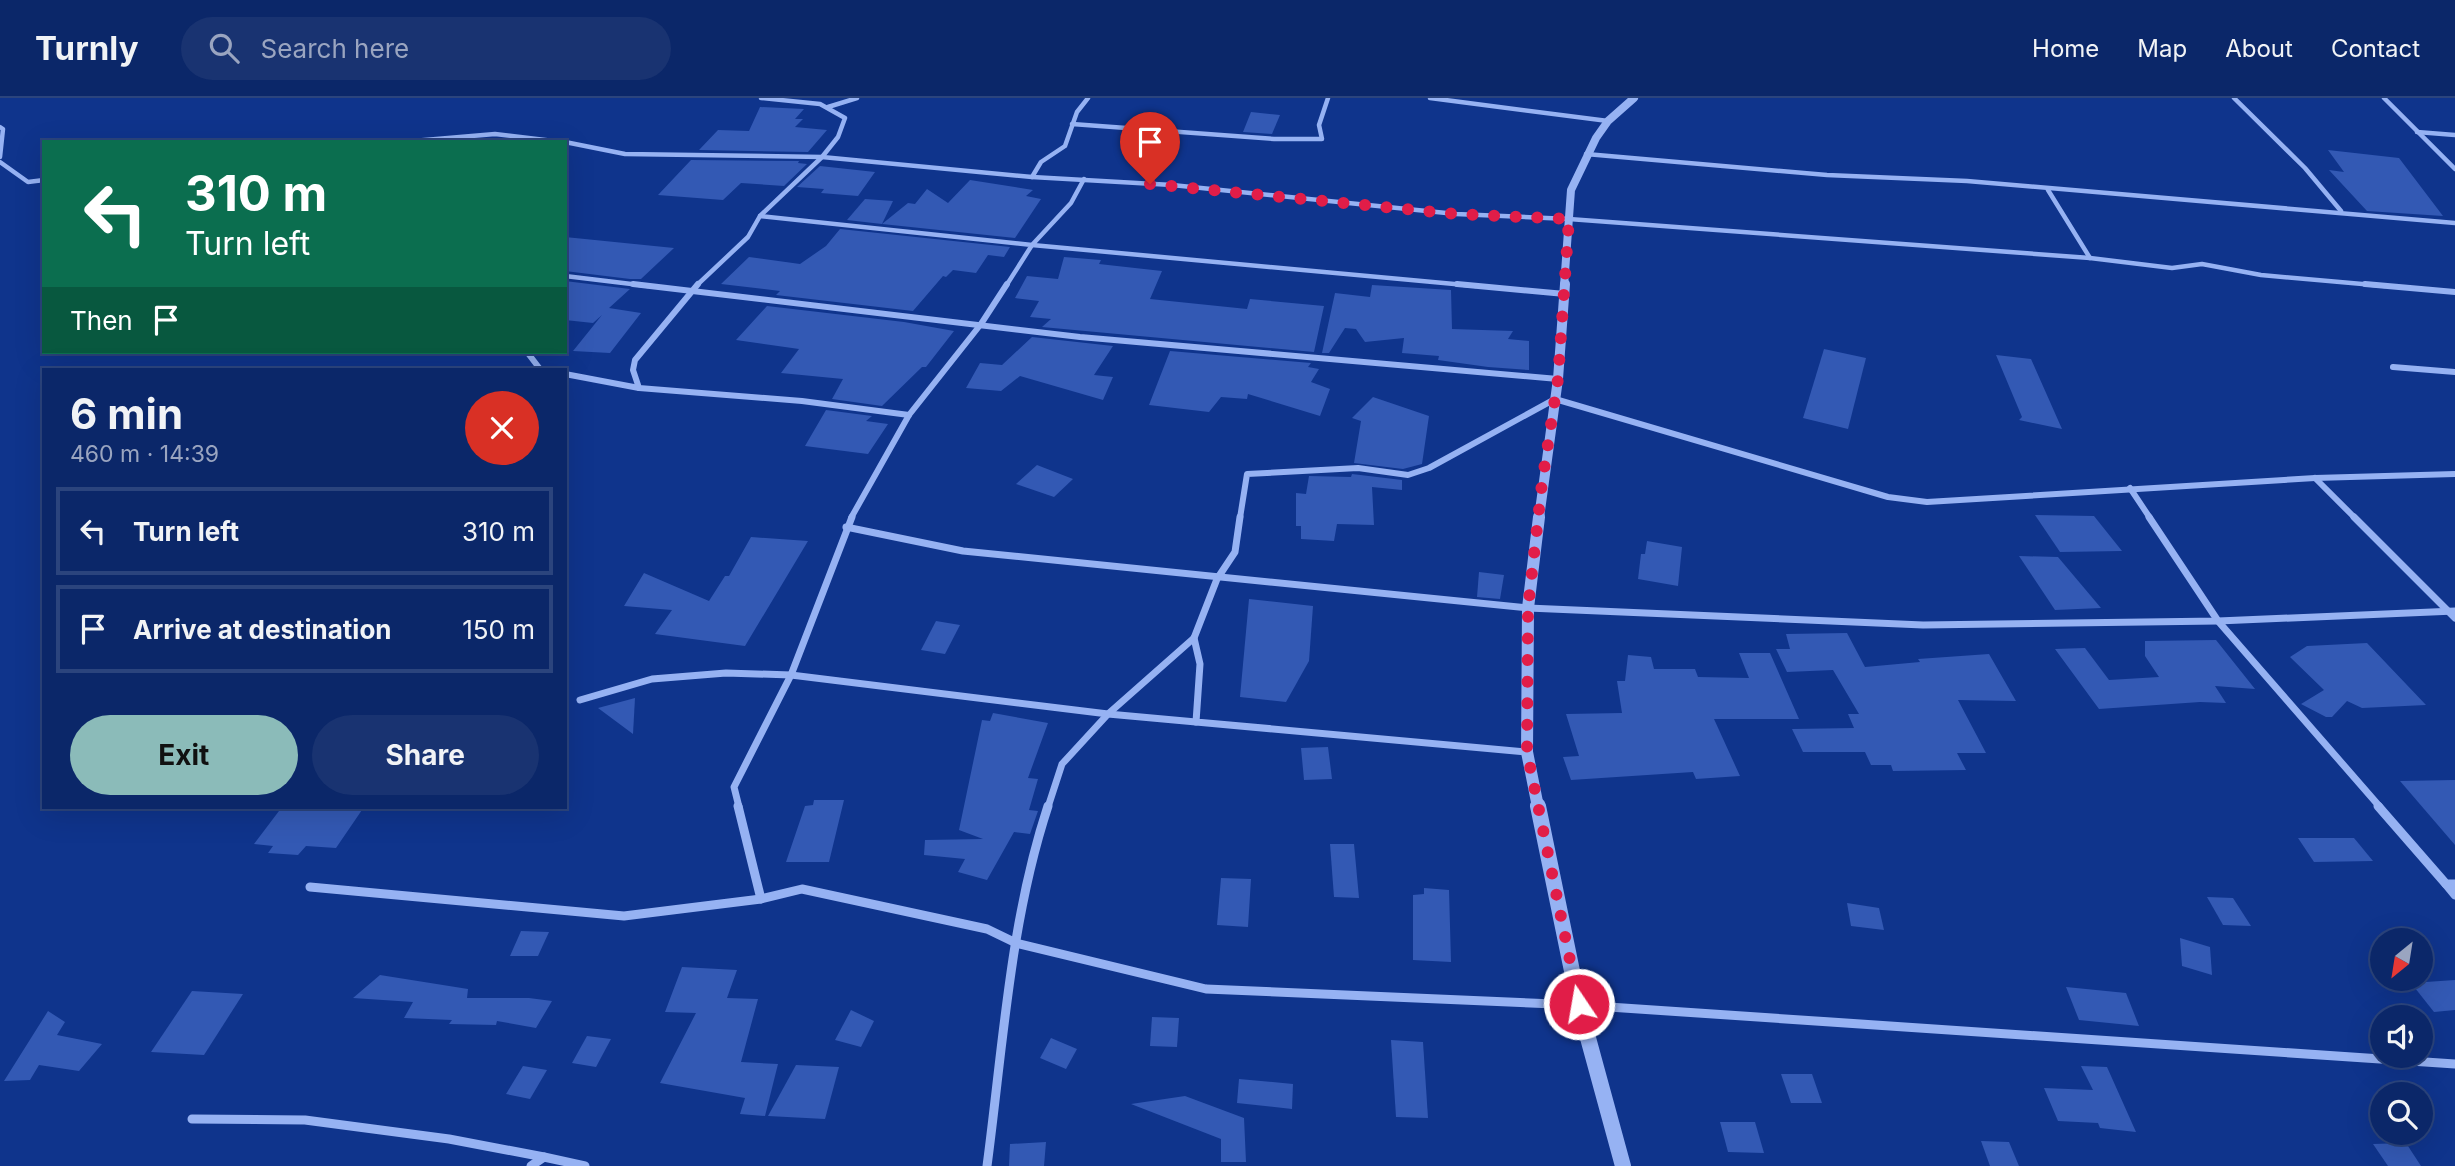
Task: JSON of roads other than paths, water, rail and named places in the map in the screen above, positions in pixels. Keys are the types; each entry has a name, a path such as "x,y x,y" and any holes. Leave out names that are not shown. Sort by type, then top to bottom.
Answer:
{"street":[{"path":"639,388 634,370 635,360 693,289 747,237 760,216 822,157 838,137 845,118 828,107 761,98"},
{"path":"828,107 856,98"},
{"path":"1032,177 1035,167 1044,157 1065,146 1077,112 1088,98"},
{"path":"1072,124 1274,139 1322,139 1319,125 1328,98"},
{"path":"1430,98 1608,121"},
{"path":"1623,1166 1579,1004 1527,752 1528,608 1558,379 1571,190 1586,154 1608,121 1634,98"},
{"path":"2234,98 2305,168 2341,211"},
{"path":"2384,98 2455,169"},
{"path":"0,127 3,129 0,160 28,182 42,180"},
{"path":"2416,132 2455,135"},
{"path":"424,140 495,134 547,140"},
{"path":"567,143 625,154 822,157 1032,177 1172,185 1456,214 1569,219 2090,258 2172,268 2202,264 2260,275 2455,292"},
{"path":"1586,154 1827,175 1967,181 2048,190 2341,211 2455,223"},
{"path":"761,899 734,787 791,675 846,527 909,415 981,324 1032,245 1071,203 1084,179"},
{"path":"2048,190 2090,258"},
{"path":"760,216 1032,245 1565,295"},
{"path":"567,276 693,289 841,310 1080,337 1558,379"},
{"path":"529,354 539,368"},
{"path":"2393,367 2455,372"},
{"path":"567,374 639,388 802,401 909,415"},
{"path":"987,1166 1016,943 1034,848 1062,764 1108,714 1160,671 1194,638 1217,579 1235,552 1247,474 1358,468 1408,475 1429,468 1555,399 1888,497 1927,502 2315,478 2455,474"},
{"path":"2315,478 2451,610 2455,618"},
{"path":"2130,488 2218,621 2451,884 2455,895"},
{"path":"846,527 962,551 1217,579 1528,608 1923,625 2218,621 2451,610"},
{"path":"1194,638 1200,664 1196,722"},
{"path":"580,700 652,679 726,673 791,675 1108,714 1527,752"},
{"path":"310,887 624,916 761,899 802,889 987,929 1016,943 1206,989 1579,1004 2455,1064"},
{"path":"192,1119 305,1120 449,1139 585,1166"},
{"path":"531,1166 544,1157"}]}
